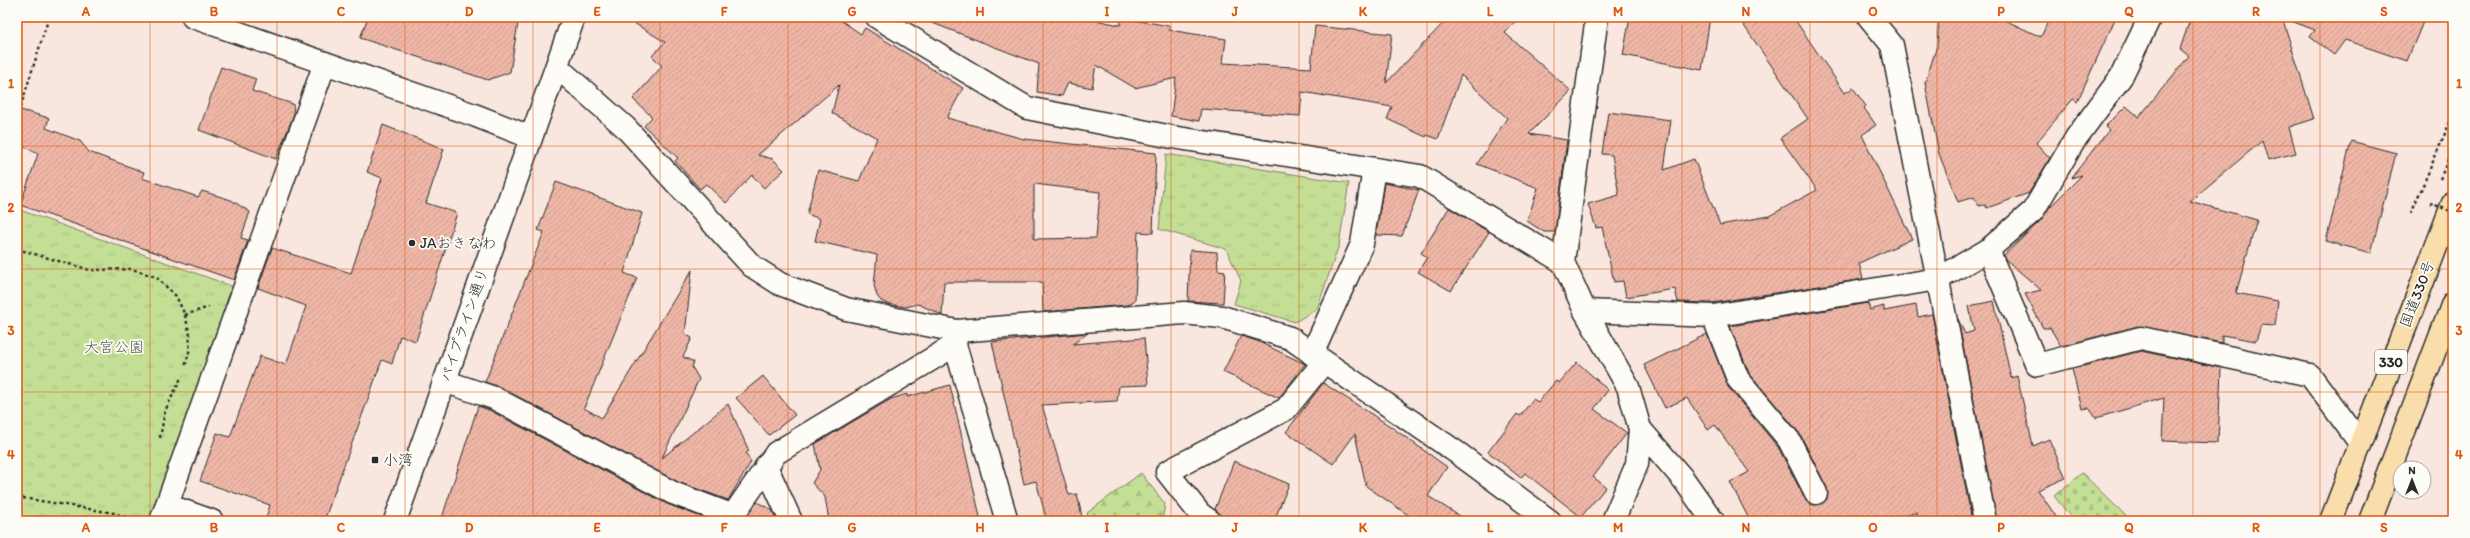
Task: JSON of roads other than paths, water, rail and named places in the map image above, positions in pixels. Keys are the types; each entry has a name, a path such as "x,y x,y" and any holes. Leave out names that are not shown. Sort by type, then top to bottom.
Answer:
{"highway":[{"name":"国道330号","path":"2331,521 2360,443 2443,200"},
{"name":"330","path":"2370,521 2453,303"}],"street":[{"path":"193,17 474,115 530,137"},
{"name":"パイプライン通り","path":"395,521 530,137 557,67 574,17"},
{"path":"877,17 1027,108 1172,137 1420,176 1563,262"},
{"path":"1597,17 1563,262 1585,311 1628,387 1640,429 1637,464 1613,521"},
{"path":"1869,17 1892,45 1984,521"},
{"path":"1585,311 1713,316 1938,279 1988,250 2033,211 2076,138 2121,77 2150,17"},
{"path":"212,521 164,513 324,63"},
{"path":"557,67 625,127 752,266 780,284 846,309 956,338 1184,313 1222,317 1290,338 1459,454 1550,521"},
{"path":"1210,521 1200,514 1167,472 1286,409 1318,358 1362,244 1374,169"},
{"path":"1988,250 2037,366 2141,338 2310,375 2360,443"},
{"path":"1713,316 1738,379 1789,440 1816,493"},
{"path":"444,381 494,398 673,493 730,518 776,453 956,338"},
{"path":"956,338 1007,521"},
{"path":"1640,429 1684,480 1714,521"},
{"path":"766,466 791,521"}],"place":[{"name":"JAおきなわ","path":"412,243"},
{"name":"小湾","path":"375,460"}],"park label":[{"name":"大宮公園","path":"114,347"}]}
